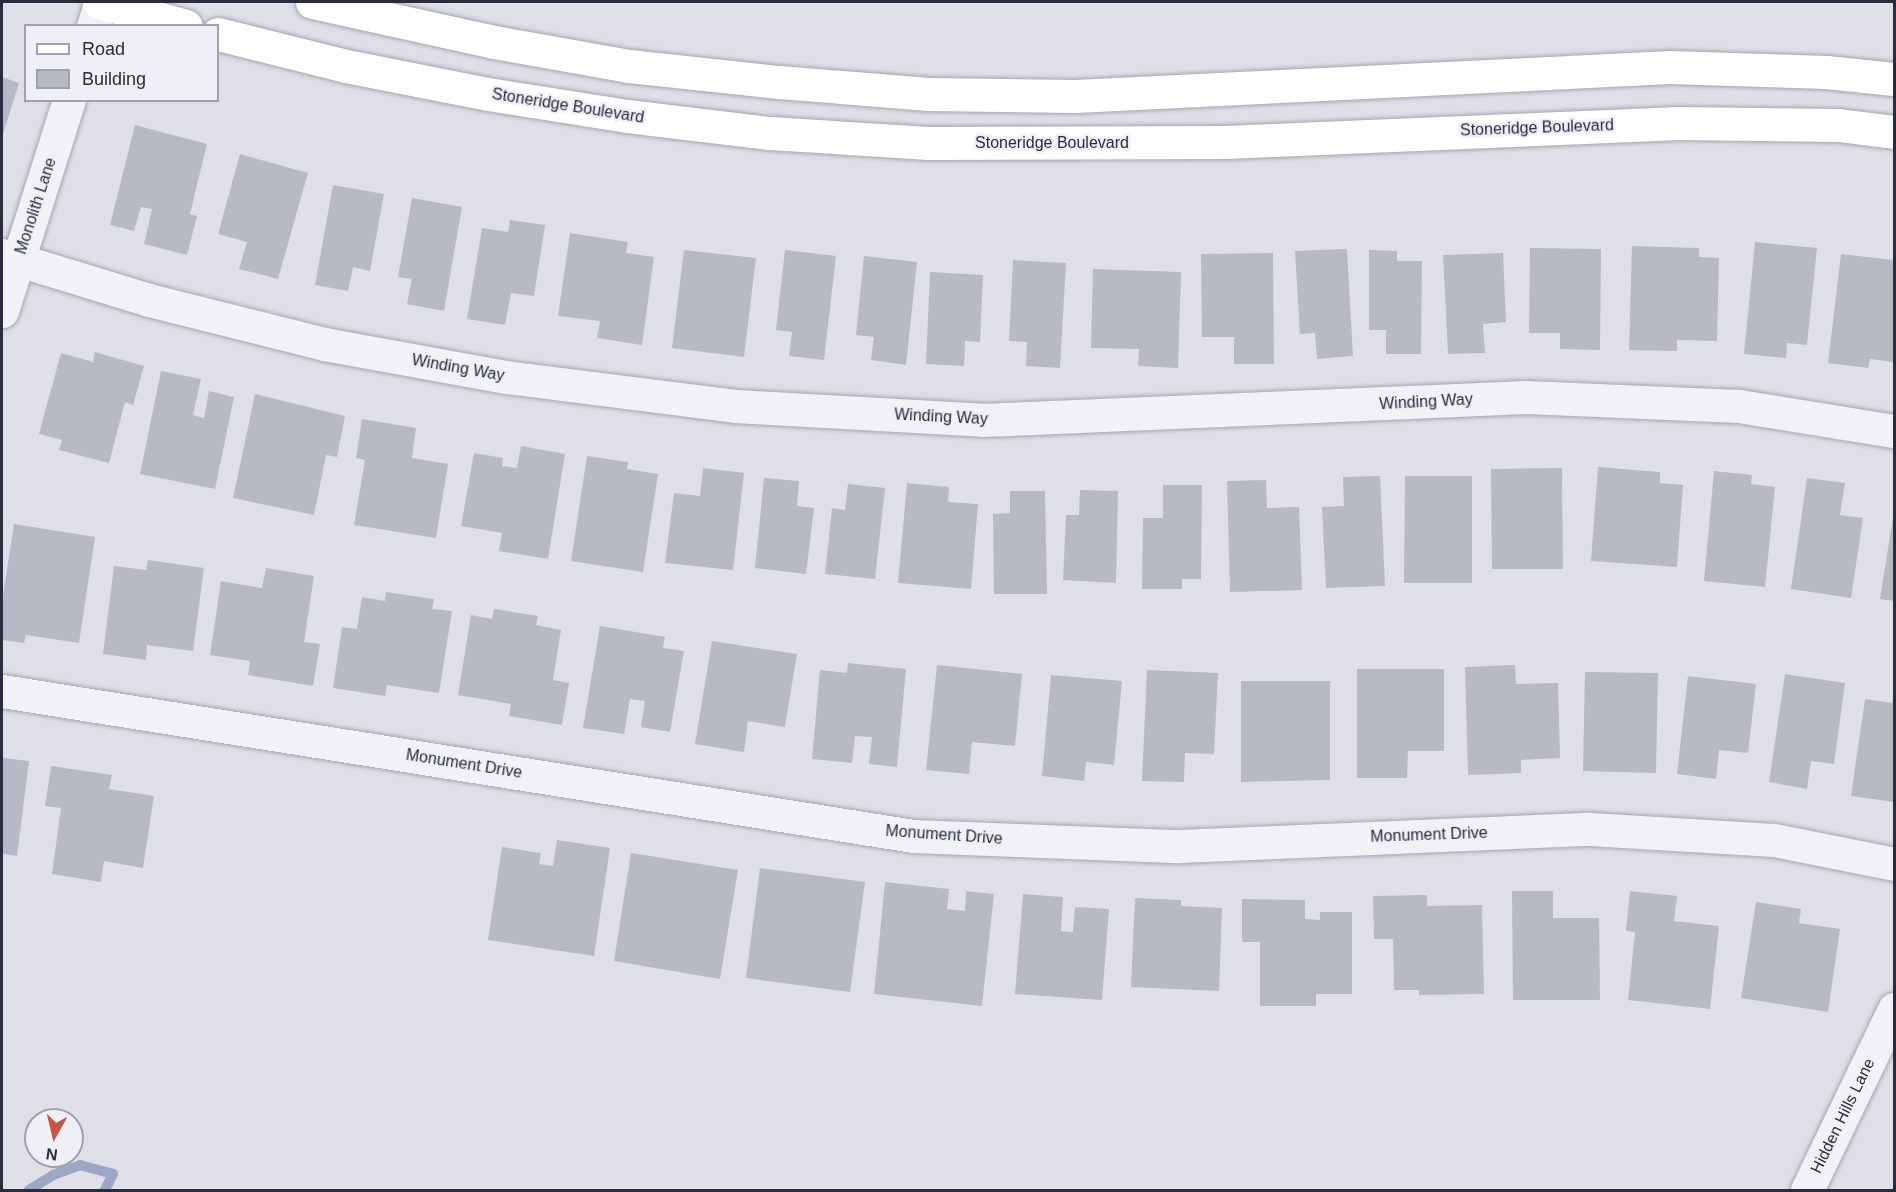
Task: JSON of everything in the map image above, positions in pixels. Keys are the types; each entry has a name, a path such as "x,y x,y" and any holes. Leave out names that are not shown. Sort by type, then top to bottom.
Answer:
{"street":[{"path":"94,24 100,2 179,24"},
{"path":"312,2 483,40 629,66 779,82 929,94 1076,96 1670,67 1826,72 1894,79"},
{"name":"Stoneridge Boulevard","path":"219,34 390,75 488,94 627,116 770,133 930,143 1225,141 1674,123 1838,125 1894,132"},
{"name":"Monolith Lane","path":"2,311 10,258 68,102"},
{"name":"Winding Way","path":"10,258 149,300 324,344 506,377 735,406 983,420 1526,397 1739,406 1894,431"},
{"name":"Monument Drive","path":"2,691 913,836 1179,846 1590,829 1774,840 1894,864"},
{"name":"Hidden Hills Lane","path":"1807,1191 1894,1009"}],"building":[{"path":"2,77 19,83 2,137"},
{"path":"135,125 207,144 190,214 197,216 187,255 144,244 152,209 141,207 134,231 110,225"},
{"path":"240,154 308,173 278,279 239,269 247,242 218,234"},
{"path":"333,185 384,194 370,271 353,267 348,291 315,285"},
{"path":"412,198 462,207 444,311 407,304 412,279 398,277"},
{"path":"510,220 545,225 534,296 511,293 505,325 467,319 482,228 508,232"},
{"path":"570,233 628,242 626,253 654,257 642,345 597,338 600,321 558,316"},
{"path":"1755,242 1817,248 1807,345 1787,343 1786,358 1744,354"},
{"path":"1632,246 1699,248 1699,257 1719,258 1717,341 1677,340 1677,351 1629,350"},
{"path":"1530,248 1601,249 1600,350 1560,349 1560,333 1529,333"},
{"path":"1347,249 1353,356 1317,359 1315,333 1300,334 1295,251"},
{"path":"684,250 756,258 744,357 672,348"},
{"path":"785,250 836,256 824,360 789,356 792,332 776,330"},
{"path":"1369,250 1397,251 1397,261 1422,261 1421,354 1386,354 1386,330 1369,330"},
{"path":"1273,253 1274,364 1234,364 1234,337 1202,337 1201,254"},
{"path":"1503,253 1506,322 1483,324 1485,353 1448,354 1443,255"},
{"path":"1841,254 1893,260 1894,362 1870,359 1868,368 1828,363"},
{"path":"864,256 917,262 906,365 871,360 874,337 856,335"},
{"path":"1013,260 1066,263 1060,368 1026,366 1027,342 1009,341"},
{"path":"1093,269 1181,272 1178,368 1138,366 1139,349 1091,348"},
{"path":"930,272 983,275 980,342 965,341 964,366 926,364"},
{"path":"95,352 144,366 133,405 125,402 109,463 59,450 62,440 39,434 61,353 93,362"},
{"path":"161,371 201,379 193,415 204,418 209,391 234,397 215,489 140,474"},
{"path":"255,394 345,416 337,457 326,455 314,515 233,498"},
{"path":"362,419 416,428 412,458 448,464 436,538 354,525 365,460 356,458"},
{"path":"521,446 565,454 548,559 499,551 502,533 461,526 474,453 503,458 502,466 517,468"},
{"path":"587,456 628,462 627,469 658,474 643,572 571,561"},
{"path":"1598,467 1660,472 1660,483 1683,485 1677,567 1591,561"},
{"path":"703,468 744,473 733,570 665,563 674,493 700,496"},
{"path":"1562,468 1563,569 1492,569 1491,469"},
{"path":"1714,471 1752,475 1751,484 1775,487 1765,587 1704,581"},
{"path":"1380,476 1385,586 1326,588 1322,507 1344,506 1343,477"},
{"path":"1405,476 1472,476 1472,583 1404,583"},
{"path":"764,478 799,481 797,506 814,508 806,574 755,568"},
{"path":"1807,478 1845,483 1840,515 1863,518 1851,598 1791,589"},
{"path":"1266,480 1267,508 1299,507 1302,590 1230,592 1227,481"},
{"path":"907,483 949,487 948,502 978,504 971,589 898,583"},
{"path":"848,484 885,488 875,579 825,574 832,508 845,510"},
{"path":"1163,485 1202,485 1201,579 1182,579 1182,589 1142,589 1143,518 1163,518"},
{"path":"1080,490 1118,491 1116,583 1063,580 1066,515 1079,515"},
{"path":"1010,491 1045,491 1047,594 994,594 993,514 1010,513"},
{"path":"1894,517 1894,601 1880,599"},
{"path":"14,524 95,537 79,643 26,635 24,643 2,640 2,602"},
{"path":"148,560 204,568 193,651 147,645 146,660 103,654 114,566 146,570"},
{"path":"266,568 314,576 304,642 320,644 313,686 248,675 250,661 210,655 221,581 262,588"},
{"path":"386,592 434,599 432,609 452,611 439,693 387,685 385,696 333,688 342,627 357,629 362,597 385,601"},
{"path":"494,609 538,616 536,625 561,630 553,680 569,683 562,725 509,716 511,704 458,695 471,615 492,619"},
{"path":"600,626 665,637 663,648 684,651 670,732 641,727 645,701 630,699 624,734 583,728"},
{"path":"712,641 797,654 785,727 748,721 744,752 695,744"},
{"path":"848,663 906,669 897,767 869,764 872,737 855,736 852,763 812,759 820,670 847,673"},
{"path":"937,665 1022,674 1015,746 972,742 969,774 926,770"},
{"path":"1515,665 1516,684 1558,683 1560,758 1521,760 1521,773 1468,775 1465,667"},
{"path":"1357,669 1444,669 1444,751 1408,751 1407,778 1357,778"},
{"path":"1147,670 1218,673 1214,754 1185,753 1184,782 1142,781"},
{"path":"1585,672 1658,673 1656,773 1583,771"},
{"path":"1785,674 1845,683 1834,764 1811,761 1807,789 1769,782"},
{"path":"1051,675 1122,681 1114,765 1086,762 1084,781 1042,776"},
{"path":"1688,676 1756,684 1748,753 1719,750 1716,779 1677,774"},
{"path":"1241,681 1330,681 1330,780 1241,782"},
{"path":"1893,697 1894,802 1851,796 1865,699 1892,703"},
{"path":"2,758 29,761 17,856 2,854"},
{"path":"51,766 112,775 109,789 154,796 143,868 104,861 101,882 52,874 61,808 45,806"},
{"path":"557,840 610,848 594,956 488,940 502,847 541,853 539,864 553,866"},
{"path":"631,853 738,870 720,979 614,961"},
{"path":"760,868 865,882 850,992 746,978"},
{"path":"885,882 949,889 947,909 965,911 966,891 994,894 982,1006 874,994"},
{"path":"1512,891 1553,891 1553,918 1599,918 1600,1000 1513,1000"},
{"path":"1630,891 1677,896 1674,921 1719,926 1710,1009 1628,1000 1635,932 1626,931"},
{"path":"1023,894 1063,897 1061,931 1073,932 1075,907 1109,909 1102,1000 1015,994"},
{"path":"1427,895 1427,906 1482,905 1484,994 1419,995 1419,990 1394,990 1393,939 1374,939 1373,896"},
{"path":"1135,898 1181,900 1181,906 1222,908 1219,991 1131,987"},
{"path":"1242,899 1305,900 1305,919 1320,920 1320,912 1352,912 1352,994 1316,994 1316,1006 1260,1006 1260,942 1242,942"},
{"path":"1756,902 1801,909 1799,923 1840,929 1828,1012 1741,998"}],"waterway":[{"path":"29,1190 53,1175 80,1165 113,1174 105,1190"}]}
